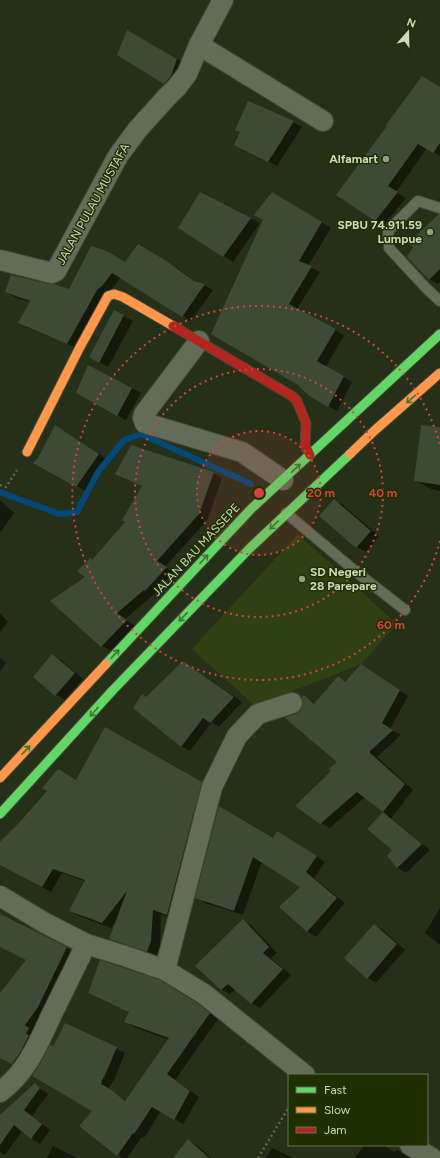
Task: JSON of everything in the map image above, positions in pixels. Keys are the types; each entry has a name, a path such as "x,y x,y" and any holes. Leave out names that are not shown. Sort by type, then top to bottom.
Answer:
{"main road":[{"path":"27,452 108,296 114,294 123,297 292,396 297,401 306,423 305,445 310,455"},
{"name":"JALAN BAU MASSEPE","path":"0,778 251,510 440,334"},
{"path":"0,814 113,690 250,548 374,430 438,377"}],"street":[{"name":"JALAN PULAU MUSTAFA","path":"0,260 52,272 56,271 118,156 138,129 187,74 199,45 223,0"},
{"path":"199,45 323,121"},
{"path":"199,341 144,414 143,418 145,423 242,452 283,480"},
{"path":"165,970 212,787 237,736 252,720 258,714 292,703"},
{"path":"0,896 45,923 86,944 165,970 204,994 304,1074"},
{"path":"0,1092 6,1088 24,1068 35,1050 86,944"},
{"path":"412,1146 432,1158"}],"lane":[{"path":"440,208 418,201 388,232 389,248 440,301"},
{"path":"286,513 360,575 406,610"}],"path":[{"path":"0,485 6,487 27,452"},
{"path":"258,1158 288,1109"}],"shaded area":[{"name":"SD Negeri 28 Parepare","path":"298,534 397,624 361,664 255,706 192,649"}],"building":[{"path":"127,30 177,59 171,76 164,84 117,55"},
{"path":"422,76 440,87 440,143 433,153 418,144 388,186 398,192 375,221 336,195"},
{"path":"248,101 294,121 268,162 234,145 240,132 235,130"},
{"path":"200,192 251,218 223,257 178,228"},
{"path":"272,192 322,222 299,261 312,266 289,304 336,329 317,361 344,376 328,407 308,395 298,385 211,334 263,220 254,215"},
{"name":"SPBU 74.911.59 Lumpue","path":"439,214 440,269 429,280 407,257 413,247 408,243"},
{"path":"138,244 168,262 194,281 205,284 182,317 112,273 97,290 67,344 18,323 30,301 5,292 11,275 54,284 69,289 91,246 107,251 125,262"},
{"path":"114,310 124,315 99,363 89,357"},
{"path":"88,365 132,388 117,416 76,393"},
{"path":"55,425 99,454 76,487 33,463 38,458"},
{"path":"421,425 440,427 440,485 414,481"},
{"path":"131,445 214,472 199,514 157,561 167,567 145,591 144,590 117,613 127,620 101,647 50,601 85,577 77,571 90,558 92,560 125,522 122,520 142,486 115,474"},
{"path":"334,499 371,531 356,548 319,516"},
{"path":"52,654 75,673 55,696 33,677"},
{"path":"183,661 234,697 210,723 203,718 181,747 133,708 142,694 146,697"},
{"path":"361,664 400,690 382,723 393,730 369,752 405,784 383,812 357,792 320,824 295,806 331,771 329,769 337,762 285,718 296,714 301,710 303,705 302,697 304,695 314,704 338,676 345,682"},
{"path":"105,727 202,782 167,915 153,910 151,941 147,952 109,939 127,891 102,923 69,911 85,880 53,869 42,887 0,865 0,842 47,791 42,788 58,769 76,780"},
{"path":"219,806 273,838 277,831 317,856 306,872 337,898 307,932 279,907 300,887 253,857 234,911 195,898"},
{"path":"383,812 422,844 397,868 387,856 392,850 367,829"},
{"path":"0,914 67,947 38,1007 25,1025 29,1028 26,1034 29,1035 12,1064 0,1058 0,993 26,960 0,947"},
{"path":"243,919 269,947 263,953 283,969 251,1004 228,984 221,990 195,966"},
{"path":"374,924 397,944 367,979 344,958"},
{"path":"100,960 160,980 210,1013 167,1074 190,1091 174,1120 152,1107 117,1156 79,1126 92,1111 32,1076 50,1044 53,1047 65,1023 117,1047 101,1084 125,1101 169,1038 124,1022 129,1012 88,993"},
{"path":"35,1083 40,1088 24,1110 42,1124 31,1139 14,1125 0,1145 0,1115"},
{"path":"188,1139 209,1158 173,1158"}],"waterway":[{"path":"0,492 59,514 77,512 98,472 124,440 141,434 251,484"}],"traffic: fast":[{"path":"106,664 251,509 440,334"},
{"path":"0,814 113,690 250,548 350,454"}],"traffic: slow":[{"path":"27,452 80,347 108,296 114,294 123,297 173,326"},
{"path":"350,454 440,373"},
{"path":"0,778 106,664"}],"traffic: jam":[{"path":"173,326 292,396 297,401 306,423 305,445 310,455"}],"place":[{"name":"Alfamart","path":"386,159"},
{"name":"SPBU 74.911.59 Lumpue","path":"430,232"},
{"name":"SD Negeri 28 Parepare","path":"302,579"}]}
